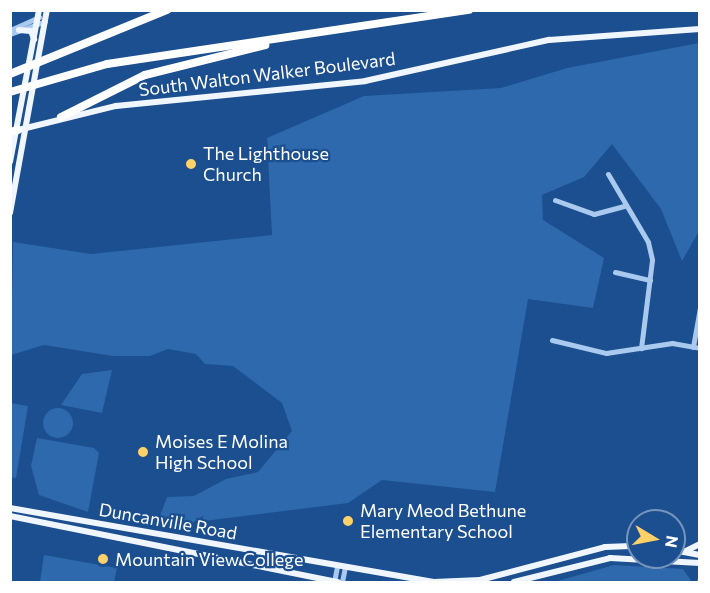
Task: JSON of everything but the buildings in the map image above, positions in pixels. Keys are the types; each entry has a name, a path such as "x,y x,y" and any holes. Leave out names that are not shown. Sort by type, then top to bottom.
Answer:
{"highway":[{"path":"10,74 167,10"},
{"name":"South Walton Walker Boulevard","path":"10,92 107,64 469,10"},
{"path":"61,117 169,66 319,32"}],"main road":[{"path":"10,213 12,191 30,109 46,15"},
{"path":"10,162 14,131 22,112 38,17"},
{"name":"South Walton Walker Boulevard","path":"14,131 61,117 116,106 364,81 549,40 699,28"},
{"path":"19,30 31,31 34,42"},
{"name":"Duncanville Road","path":"10,508 434,582 480,580 521,568 626,547"},
{"name":"Duncanville Road","path":"10,516 337,582"},
{"path":"615,547 616,558"},
{"path":"514,582 616,558 699,563"},
{"path":"521,568 524,579"},
{"path":"311,578 318,582"}],"street":[{"path":"10,32 46,15"},
{"path":"10,32 19,30 38,17"},
{"path":"608,174 624,206 648,242 650,280 641,348"},
{"path":"555,200 594,214 624,206"},
{"path":"615,272 650,280"},
{"path":"552,340 606,353 641,348 696,347 699,309"},
{"path":"337,566 337,582"},
{"path":"337,582 345,567"}],"shaded area":[{"path":"699,43 699,231 682,261 661,209 612,144 584,177 542,195 543,220 604,258 593,308 528,299 495,492 382,480 348,503 156,527 167,497 194,496 226,479 258,472 292,431 282,403 233,366 205,364 196,354 168,349 150,356 113,356 44,345 11,355 13,242 91,254 272,235 267,138 364,96 501,88 567,68"},
{"path":"112,370 102,413 61,405 82,374"},
{"path":"11,403 28,406 16,478 11,477"},
{"path":"58,408 64,409 72,417 72,429 64,437 58,438 52,437 44,429 43,423 44,417 52,409"},
{"path":"37,438 94,448 99,453 88,512 39,495 31,466"},
{"path":"44,555 117,568 114,582 40,582"},
{"path":"614,565 626,566 626,569 683,569 692,582 554,582"}],"place":[{"name":"The Lighthouse Church","path":"191,164"},
{"name":"Moises E Molina High School","path":"143,452"},
{"name":"Mary Meod Bethune Elementary School","path":"348,521"},
{"name":"Mountain View College","path":"103,559"}]}
